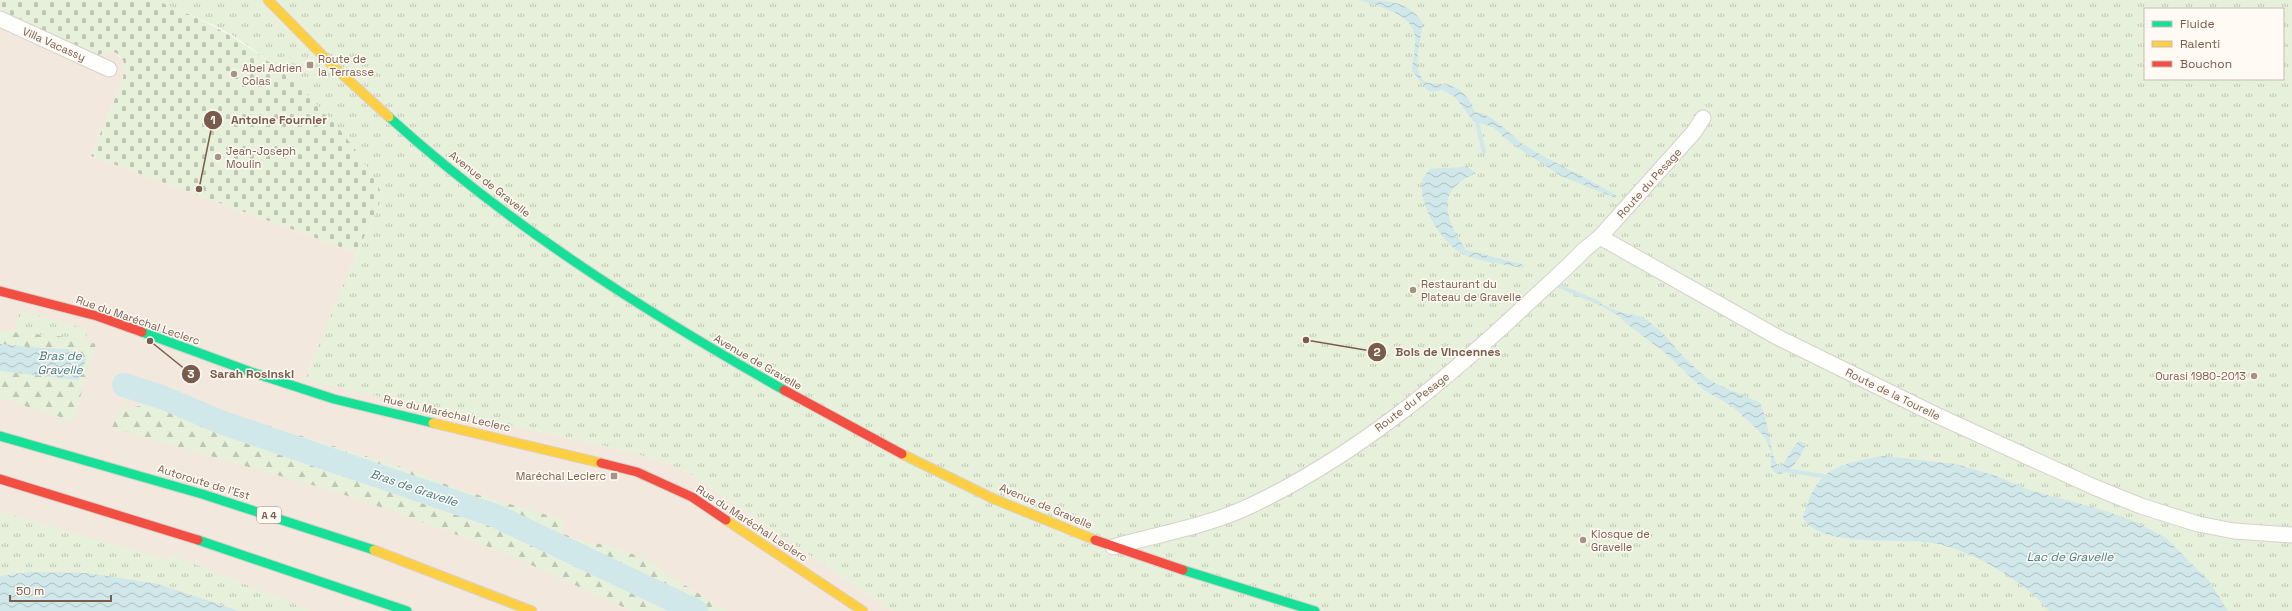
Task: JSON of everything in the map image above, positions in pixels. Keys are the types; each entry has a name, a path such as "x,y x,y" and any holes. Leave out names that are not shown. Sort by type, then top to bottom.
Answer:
{"main road":[{"name":"Avenue de Gravelle","path":"268,0 354,87 452,170 527,228 679,330 875,441 1023,512 1113,547 1315,611"},
{"name":"Rue du Maréchal Leclerc","path":"0,291 101,317 251,372 334,399 637,472 692,497 863,611"},
{"name":"Autoroute de l’Est","path":"0,436 128,472 277,518 412,565 532,611"},
{"path":"0,479 172,531 346,588 407,611"},
{"path":"346,588 362,605"}],"street":[{"name":"Villa Vacassy","path":"0,19 109,69"},
{"name":"Route du Pesage","path":"1113,547 1213,520 1244,508 1320,470 1422,398 1486,343 1584,250 1600,237 1694,132 1703,118"},
{"name":"Route de la Tourelle","path":"1600,237 1779,338 1908,402 2094,487 2141,506 2198,524 2234,531 2292,535"}],"shaded area":[{"path":"0,10 97,56 103,52 112,51 123,60 126,70 123,79 91,156 357,253 305,379 631,452 669,464 689,473 892,611 239,611 31,572 0,576"}],"green space":[{"path":"0,0 154,0 167,4 217,28 246,46 301,88 326,113 348,139 367,167 383,196 357,253 91,156 123,79 123,60 112,51 104,52 97,56 0,10"},
{"path":"155,0 2292,0 2292,611 892,611 689,473 669,464 631,452 305,380 336,301 383,196 355,149 316,103 294,82 248,46 225,31"},
{"path":"19,311 87,329 86,341 70,337 14,332"},
{"path":"0,331 70,337 96,344 73,421 0,398 0,371 79,380 68,349 0,344"},
{"path":"149,380 240,417 414,471 455,488 564,520 563,534 591,543 610,545 652,562 670,576 727,611 632,611 507,554 407,516 333,491 112,428 119,410 140,406"},
{"path":"0,512 168,560 172,555 312,611 239,611 158,584 87,573 31,572 0,576"}],"water":[{"path":"1359,0 1377,0 1395,3 1411,10 1418,16 1423,24 1417,61 1420,75 1424,81 1455,87 1464,94 1475,112 1489,117 1523,144 1606,189 1617,196 1616,198 1561,176 1511,143 1493,127 1473,121 1455,97 1442,90 1431,92 1427,90 1412,70 1415,49 1415,36 1413,28 1401,16 1384,8"},
{"path":"1466,166 1476,173 1463,180 1454,188 1449,197 1447,206 1453,227 1459,238 1466,250 1525,265 1523,268 1485,261 1463,254 1447,242 1432,221 1423,199 1422,188 1424,177 1430,169"},
{"path":"1595,301 1620,312 1643,317 1663,333 1680,353 1704,376 1716,384 1759,402 1765,417 1774,457 1780,467 1793,447 1799,441 1806,443 1795,464 1786,472 1780,474 1775,473 1771,467 1771,451 1765,438 1755,427 1733,407 1704,390 1663,351 1628,325 1619,316 1595,303"},
{"name":"Bras de Gravelle","path":"0,344 68,349 86,359 79,380 0,371"},
{"name":"Lac de Gravelle","path":"1883,456 1956,464 1996,476 2027,489 2106,511 2136,522 2166,538 2209,581 2228,611 2049,611 2027,589 2013,579 1969,554 1939,544 1925,542 1865,540 1826,534 1812,528 1803,518 1808,501 1815,488 1831,471 1853,462"},
{"path":"31,572 87,573 158,584 239,611 0,611 0,576"}],"waterway":[{"path":"1477,122 1484,152"},
{"path":"1559,286 1599,303"},
{"name":"Bras de Gravelle","path":"124,385 164,398 223,423 496,516 696,611"},
{"path":"1784,470 1823,476"}],"traffic: fast":[{"path":"389,117 481,194 529,230 629,297 680,329 784,390"},
{"path":"142,332 251,372 334,399 433,423"},
{"path":"0,436 202,494 374,550"},
{"path":"198,540 407,611"},
{"path":"1183,570 1315,611"}],"traffic: slow":[{"path":"268,0 333,66 389,117"},
{"path":"433,423 601,463"},
{"path":"902,454 994,499 1095,540"},
{"path":"726,520 863,611"},
{"path":"374,550 532,611"}],"traffic: jam":[{"path":"0,291 97,316 142,332"},
{"path":"784,390 902,454"},
{"path":"601,463 637,472 692,497 726,520"},
{"path":"0,479 198,540"},
{"path":"1095,540 1183,570"}],"place":[{"name":"Route de la Terrasse","path":"310,65"},
{"name":"Abel Adrien Colas","path":"234,74"},
{"name":"Jean-Joseph Moulin","path":"218,157"},
{"name":"Antoine Fournier","path":"199,189"},
{"name":"Restaurant du Plateau de Gravelle","path":"1413,290"},
{"name":"Bois de Vincennes","path":"1306,340"},
{"name":"Sarah Rosinski","path":"150,341"},
{"name":"Ourasi 1980-2013","path":"2254,376"},
{"name":"Maréchal Leclerc","path":"614,476"},
{"name":"Kiosque de Gravelle","path":"1583,540"}]}
